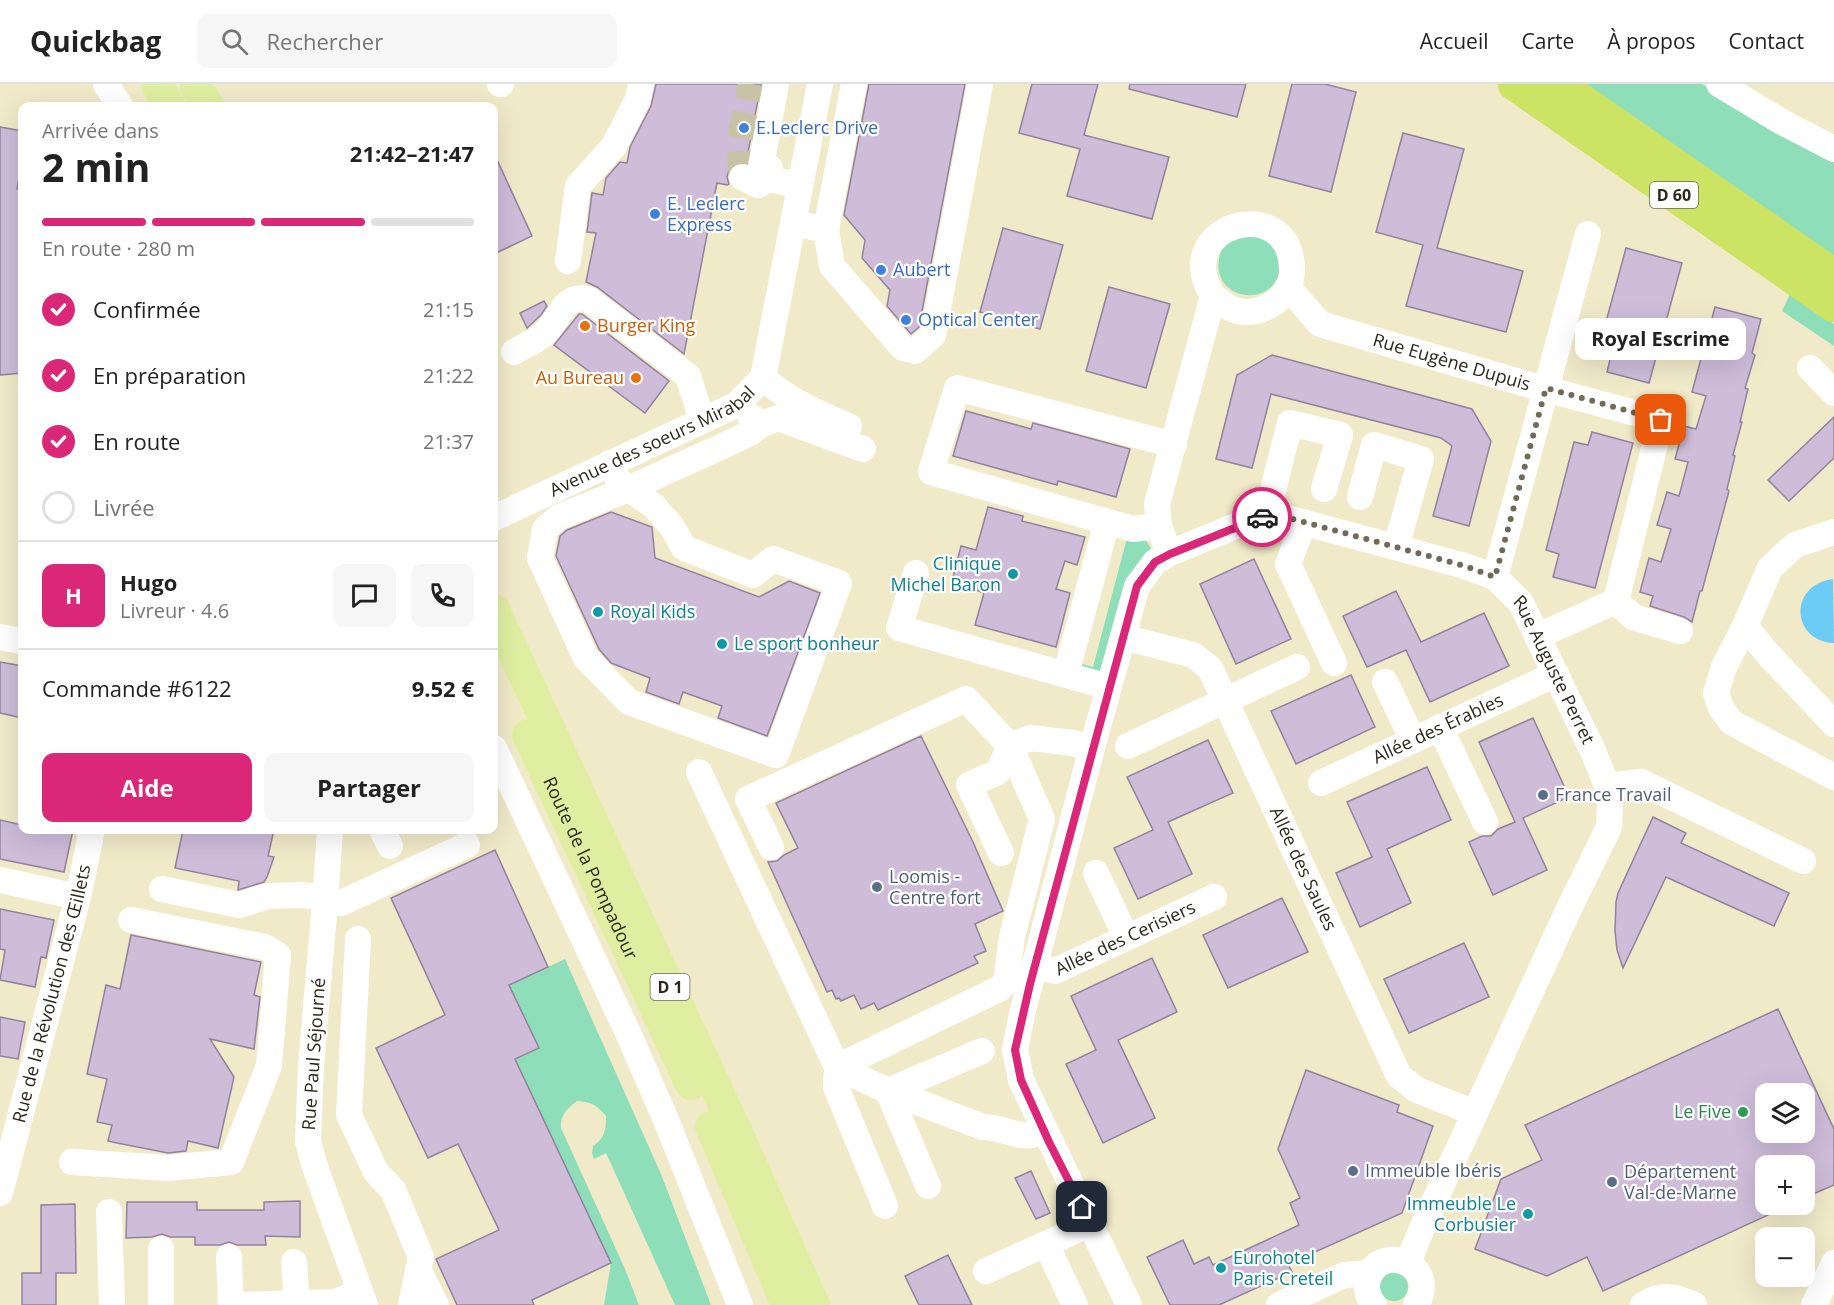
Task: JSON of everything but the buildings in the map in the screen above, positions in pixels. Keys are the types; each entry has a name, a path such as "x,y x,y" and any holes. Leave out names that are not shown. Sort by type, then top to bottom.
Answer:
{"highway":[{"name":"D 60","path":"1514,84 1834,306"},
{"name":"D 60","path":"1558,84 1834,275"}],"main road":[{"path":"157,84 168,102"},
{"path":"195,84 206,102"},
{"name":"D 1","path":"498,626 508,666"},
{"name":"Route de la Pompadour","path":"508,666 787,1305"},
{"name":"Route de la Pompadour","path":"508,666 743,1146 814,1305"}],"street":[{"path":"106,84 117,102"},
{"path":"568,261 578,186 614,146 638,99 641,84"},
{"path":"756,180 776,84"},
{"path":"756,180 786,84"},
{"name":"Avenue des soeurs Mirabal","path":"498,515 532,489 610,463 735,405 763,378 820,84"},
{"path":"854,84 826,230 832,266 903,348 915,351 933,335 980,84"},
{"path":"1719,84 1782,122 1831,147"},
{"path":"756,180 800,184"},
{"path":"793,223 826,230"},
{"path":"1244,223 1270,229 1279,236 1288,248 1292,273 1288,287 1276,302 1260,310 1247,312 1231,309 1213,296 1204,274 1204,257 1211,242 1222,231 1244,223"},
{"path":"1588,234 1546,388 1661,420 1616,601"},
{"name":"Rue Eugène Dupuis","path":"1288,287 1320,324 1546,388 1495,577"},
{"path":"1170,554 1159,526 1157,504 1213,296"},
{"path":"514,351 544,334 568,302 580,297 588,299 688,376 702,420"},
{"path":"1810,368 1834,393"},
{"path":"610,463 620,483 628,489 654,506 672,527 684,548 753,575 773,560 839,583 776,754 629,702 586,658 540,558 545,529 559,517 628,489 778,418 866,441 780,393 763,378"},
{"path":"1159,526 1133,529 931,472 957,388 1174,445"},
{"path":"735,405 762,424"},
{"path":"1129,1305 1021,1080 1015,1050 1035,966 1137,586 1155,562 1170,554 1272,514 1271,498 1290,423 1340,435 1324,489"},
{"path":"1360,497 1374,446 1421,459 1396,548"},
{"name":"Rue Auguste Perret","path":"1272,514 1465,566 1495,577 1521,603 1607,786 1610,804 1609,827 1562,923 1408,1262"},
{"path":"1304,522 1288,564 1334,663"},
{"path":"1066,674 1105,529"},
{"path":"1830,536 1795,545 1770,568 1724,667 1716,693 1721,708 1731,722 1834,777"},
{"path":"916,573 899,628 1109,687"},
{"path":"1616,601 1633,617 1680,631"},
{"path":"1538,636 1616,601"},
{"path":"1745,626 1768,654 1834,723"},
{"path":"0,637 18,640"},
{"name":"Allée des Saules","path":"1123,637 1192,655 1210,668 1399,1076 1417,1090 1475,1113"},
{"path":"1128,746 1297,667"},
{"name":"Allée des Érables","path":"1321,783 1556,674"},
{"path":"1385,682 1413,740"},
{"path":"771,847 748,799 966,699 1010,746 1042,819 1012,937 1006,982 999,989 837,1067"},
{"path":"1440,727 1485,822"},
{"path":"1001,854 969,785 998,772 1010,746 1031,738 1092,748"},
{"path":"498,757 629,1035 666,1120 740,1305"},
{"path":"699,772 837,1067 836,1087 885,1206"},
{"path":"1607,786 1641,782 1803,861"},
{"name":"Rue de la Révolution des Œillets","path":"0,1193 78,897 91,834"},
{"name":"Rue Paul Séjourné","path":"334,834 325,900 311,1066 308,1141 314,1164 363,1299"},
{"path":"162,889 239,905 268,896 299,895 340,903 468,845"},
{"path":"1095,873 1126,937"},
{"path":"0,880 78,897"},
{"name":"Allée des Cerisiers","path":"1035,966 1054,971 1214,897"},
{"path":"72,1162 168,1168 231,1162 269,1066 278,955 265,947 131,920"},
{"path":"358,939 349,1114 376,1172 393,1190 421,1257 411,1305"},
{"path":"319,973 358,974"},
{"path":"888,1091 982,1051"},
{"path":"269,1066 311,1066"},
{"path":"837,1067 888,1091 983,1127 996,1127 1028,1137 1047,1137"},
{"path":"888,1091 928,1186"},
{"path":"109,1212 112,1305"},
{"path":"986,1271 1090,1224"},
{"path":"1046,1244 1075,1305"},
{"path":"161,1250 161,1305"},
{"path":"230,1257 232,1305 297,1305 363,1299"},
{"path":"1366,1303 1367,1281 1370,1273 1383,1262 1400,1260 1414,1267 1422,1281 1424,1302"},
{"path":"294,1262 297,1305"},
{"path":"1814,1305 1834,1263"},
{"path":"418,1269 436,1305"},
{"path":"1278,1305 1344,1275 1370,1273"},
{"path":"1643,1305 1665,1296 1680,1298 1694,1305"}],"green space":[{"path":"1582,84 1702,84 1834,158 1834,260"},
{"path":"1259,235 1277,253 1280,269 1275,282 1267,290 1256,295 1244,295 1233,291 1225,284 1219,273 1221,250 1231,239"},
{"path":"1790,294 1834,324 1834,346 1782,311"},
{"path":"1128,534 1145,539 1151,548 1104,669 1098,672 1079,667 1079,663 1093,667"},
{"path":"565,959 661,1174 711,1305 675,1305 606,1153 594,1159 593,1146 604,1133 606,1116 593,1105 577,1101 565,1113 561,1128 639,1305 604,1305 611,1263 515,1059 539,1047 509,985"},
{"path":"1394,1273 1404,1277 1408,1287 1404,1297 1394,1301 1384,1297 1380,1287 1384,1277"}],"water":[{"path":"1833,579 1834,643 1820,640 1810,633 1803,624 1801,613 1802,602 1808,591 1818,583"}],"tunnel":[{"path":"742,177 739,145 751,84"}],"way so far":[{"path":"1262,517 1272,514 1304,522 1465,566 1495,577 1546,388 1661,420"}],"place":[{"name":"E.Leclerc Drive","path":"744,128"},
{"name":"E. Leclerc Express","path":"655,214"},
{"name":"Aubert","path":"881,270"},
{"name":"Optical Center","path":"906,320"},
{"name":"Burger King","path":"585,326"},
{"name":"Au Bureau","path":"636,378"},
{"name":"Royal Escrime","path":"1661,420"},
{"name":"Clinique Michel Baron","path":"1013,574"},
{"name":"Royal Kids","path":"598,612"},
{"name":"Le sport bonheur","path":"722,644"},
{"name":"France Travail","path":"1543,795"},
{"name":"Loomis - Centre fort","path":"877,887"},
{"name":"Le Five","path":"1743,1112"},
{"name":"Immeuble Ibéris","path":"1353,1171"},
{"name":"Département Val-de-Marne","path":"1612,1182"},
{"name":"Immeuble Le Corbusier","path":"1528,1214"},
{"name":"Eurohotel Paris Creteil","path":"1221,1268"}],"route":[{"path":"1082,1207 1021,1080 1015,1050 1030,984 1137,586 1155,562 1262,517"}]}
